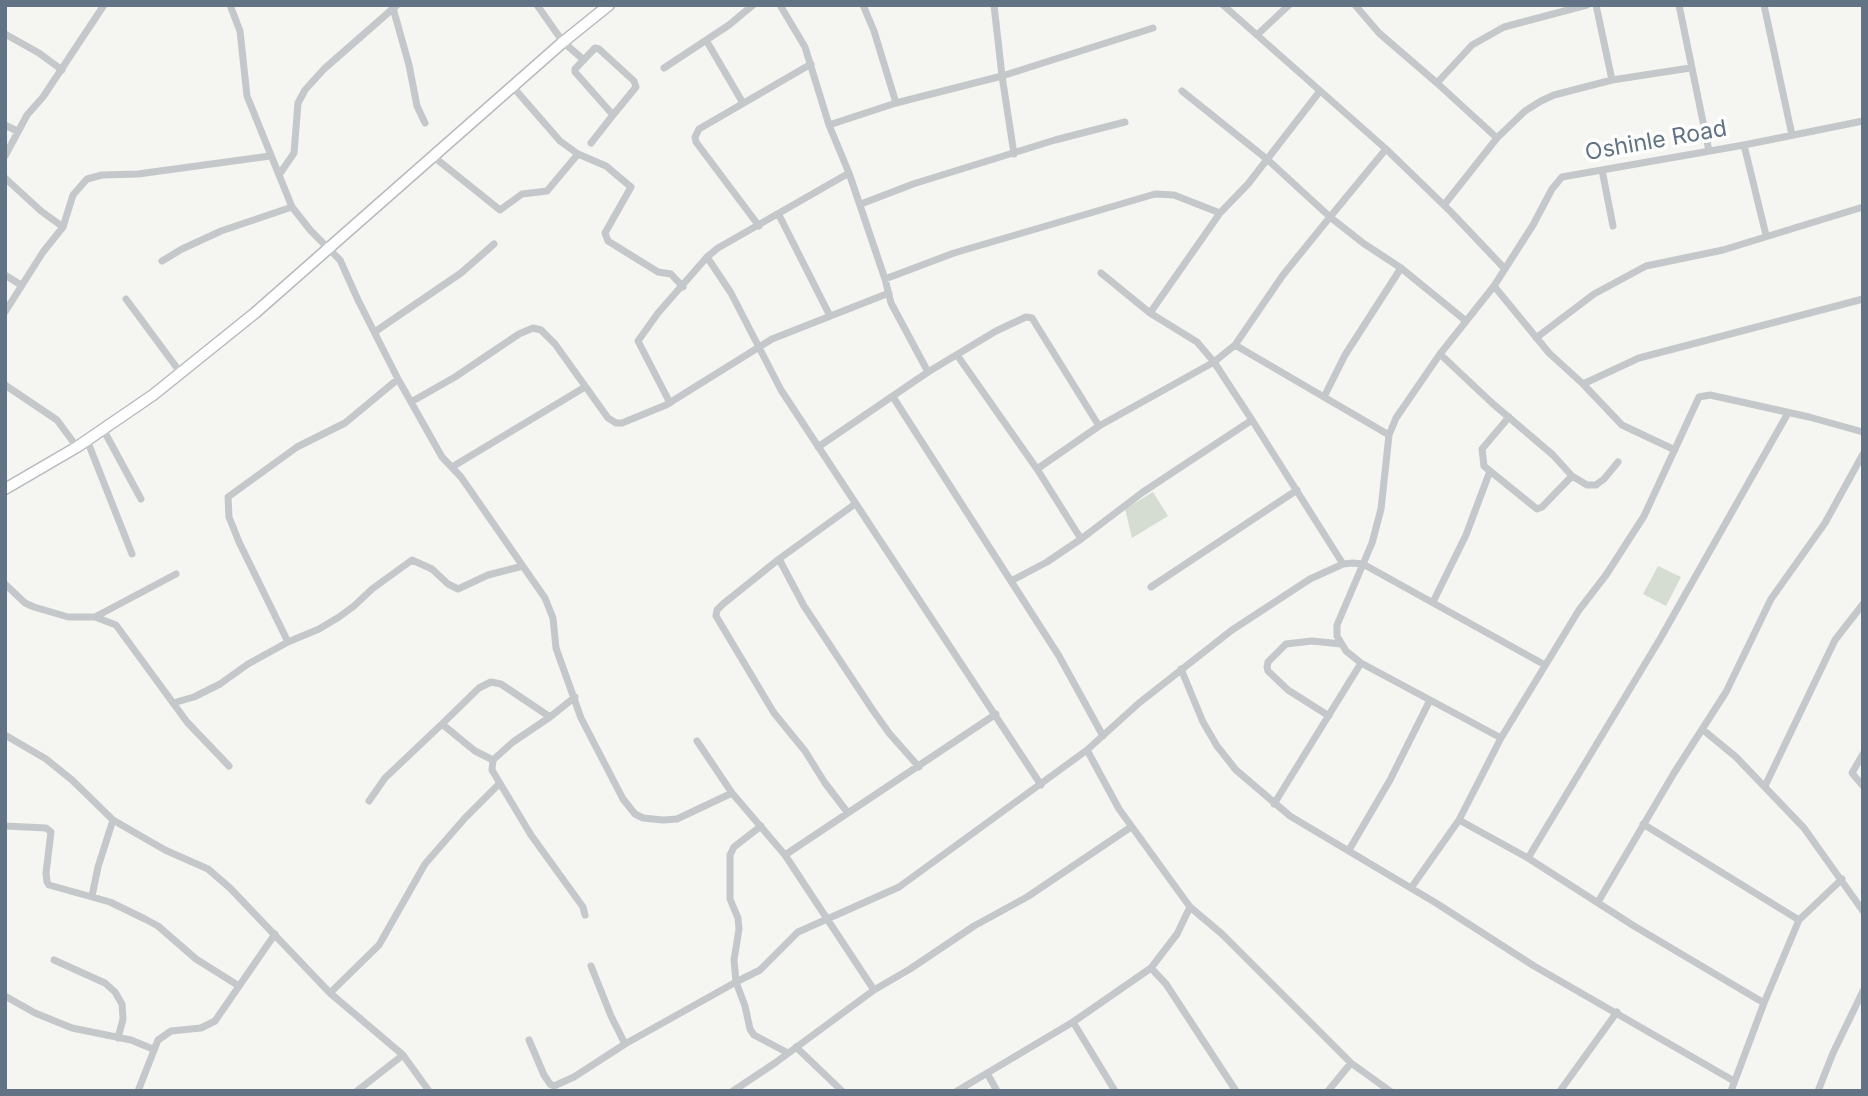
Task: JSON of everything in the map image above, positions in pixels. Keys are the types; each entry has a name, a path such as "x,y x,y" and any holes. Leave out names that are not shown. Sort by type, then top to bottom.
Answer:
{"main road":[{"path":"5,489 77,447 153,395 255,313 563,42 609,5"}],"street":[{"path":"5,156 18,131 104,5"},
{"path":"230,5 240,31 247,96 292,207 327,249 340,260 398,379 442,457 461,477 545,598 553,618 556,648 580,718 623,799 635,814 643,818 677,819 732,793"},
{"path":"537,5 563,42 584,60"},
{"path":"664,68 753,5"},
{"path":"793,5 781,7 805,47 829,125 861,204 888,293 928,372"},
{"path":"863,5 896,103"},
{"path":"994,5 1014,154"},
{"path":"1223,5 1386,149 1505,269"},
{"path":"1258,36 1289,5"},
{"path":"1354,5 1379,33 1497,138"},
{"path":"1437,83 1472,45 1504,27 1587,5"},
{"path":"1596,5 1612,80"},
{"path":"1679,5 1709,151"},
{"path":"1764,5 1792,135"},
{"path":"279,175 294,153 298,103 305,90 324,69 395,7 417,106 425,122"},
{"path":"829,125 896,103 1002,76 1153,28"},
{"path":"5,34 39,52 62,70"},
{"path":"706,40 743,103"},
{"path":"591,143 636,87 635,81 597,48 575,69 576,75 613,115"},
{"path":"759,226 696,142 695,137 699,129 811,64"},
{"path":"1444,205 1497,138 1525,111 1554,95 1612,80 1690,68"},
{"path":"513,87 560,141 578,154 606,166 631,187 605,233 608,241 658,272 671,274 683,286"},
{"path":"1150,313 1220,213 1268,160 1320,91"},
{"path":"1182,92 1268,160 1330,217 1401,268 1466,321"},
{"name":"Oshinle Road","path":"1389,435 1396,418 1440,354 1494,286 1557,181 1562,177 1863,121"},
{"path":"861,204 913,184 1083,131 1125,122"},
{"path":"5,125 18,131"},
{"path":"1744,145 1766,235"},
{"path":"1037,470 1099,426 1214,362 1235,345 1283,275 1386,149"},
{"path":"434,157 500,210 522,194 547,191 578,154"},
{"path":"5,312 63,226 74,195 87,179 270,156"},
{"path":"1602,170 1613,226"},
{"path":"670,403 638,341 658,313 707,257 849,173"},
{"path":"5,178 41,211 63,226"},
{"path":"885,279 954,253 1155,194 1174,195 1220,213"},
{"path":"162,261 182,248 221,231 292,207"},
{"path":"1536,338 1594,294 1646,266 1723,250 1863,207"},
{"path":"779,215 830,316"},
{"path":"376,331 461,273 494,244"},
{"path":"707,257 731,292 781,390 1041,785"},
{"path":"1324,397 1345,355 1401,268"},
{"path":"1101,273 1150,313 1198,342 1252,420 1343,565"},
{"path":"5,275 21,285"},
{"path":"1494,286 1536,338 1622,425 1675,450"},
{"path":"411,402 533,328 541,330 555,344 608,418 622,423 670,403 772,339 888,293"},
{"path":"126,299 180,372"},
{"path":"1583,384 1639,358 1863,299"},
{"path":"818,447 928,372 1021,318 1032,318 1099,426"},
{"path":"1235,345 1389,435 1381,509 1372,543 1337,625 1337,636 1341,644 1361,663 1501,738"},
{"path":"1440,354 1553,455 1572,476 1587,485 1596,485 1618,462"},
{"path":"957,355 1081,539"},
{"path":"288,642 239,542 229,517 228,497 297,447 345,423 398,379"},
{"path":"5,385 57,420 77,447"},
{"path":"452,467 585,387"},
{"path":"1410,887 1459,820 1501,738 1545,665 1579,610 1624,549 1663,479 1699,397 1710,395 1863,432"},
{"path":"893,397 1059,656 1103,736"},
{"path":"1528,858 1660,639 1788,413"},
{"path":"1509,417 1482,449 1484,466 1537,509 1572,476"},
{"path":"1011,581 1047,562 1143,492 1252,420"},
{"path":"103,429 141,499"},
{"path":"87,440 132,554"},
{"path":"1598,902 1726,691 1771,599 1825,523 1863,454"},
{"path":"1433,602 1466,535 1490,471"},
{"path":"1151,587 1297,490"},
{"path":"848,813 805,751 774,713 716,616 717,610 723,604 855,504"},
{"path":"779,559 804,606 872,709 919,767"},
{"path":"173,703 194,697 220,684 248,664 319,629 354,606 372,589 412,560 432,569 448,584 458,589 488,575 523,566"},
{"path":"529,1040 547,1081 554,1086 760,970 798,932 899,887 1087,750 1139,702 1232,630 1299,586 1343,565 1353,562 1363,564 1545,665"},
{"path":"94,617 176,574"},
{"path":"5,583 25,603 34,607 68,617 94,617 116,625 187,722 229,766"},
{"path":"1765,786 1835,640 1863,604"},
{"path":"1329,716 1288,690 1267,667 1268,662 1286,645 1312,641 1341,644"},
{"path":"1274,804 1361,663"},
{"path":"1181,669 1203,722 1217,747 1236,770 1274,804 1534,965 1734,1082"},
{"path":"369,801 384,778 479,688 491,682 500,684 550,716"},
{"path":"575,697 513,742 493,760 492,770 547,860 583,907 585,915"},
{"path":"1349,850 1390,780 1430,700"},
{"path":"785,855 825,831 996,714"},
{"path":"442,724 475,751 493,760"},
{"path":"1702,729 1736,757 1804,828 1863,911"},
{"path":"5,735 47,759 113,820 165,850 208,869 230,888 330,993 403,1055 429,1091"},
{"path":"697,741 732,793 785,855 874,989"},
{"path":"1087,750 1131,827 1190,907 1222,934 1351,1063 1390,1091"},
{"path":"1863,754 1852,771 1863,786"},
{"path":"330,993 379,945 425,864 499,784"},
{"path":"92,896 113,820"},
{"path":"1459,820 1528,858 1763,1003"},
{"path":"1643,824 1799,920"},
{"path":"5,826 48,829 52,835 47,882 52,887 92,896 158,926 196,959 239,986"},
{"path":"761,826 734,847 730,855 730,899 738,918 739,929 734,960 736,982 750,1029 788,1053"},
{"path":"733,1091 874,989 974,926 1027,897 1131,827"},
{"path":"1731,1091 1763,1003 1799,920 1842,879"},
{"path":"957,1091 1073,1022 1151,968 1177,934 1190,907"},
{"path":"138,1091 153,1049 163,1034 201,1028 215,1021 275,934"},
{"path":"54,960 105,983 115,992 122,1004 124,1019 118,1038"},
{"path":"591,966 625,1044"},
{"path":"1151,968 1166,984 1236,1091"},
{"path":"1818,1091 1863,991"},
{"path":"5,996 35,1013 72,1028 153,1049"},
{"path":"1560,1091 1617,1012"},
{"path":"1073,1022 1115,1091"},
{"path":"796,1047 842,1091"},
{"path":"357,1091 403,1055"},
{"path":"1328,1091 1351,1063"},
{"path":"987,1073 997,1091"}],"shaded area":[{"path":"1153,492 1168,516 1132,538 1125,509"},
{"path":"1658,566 1681,577 1666,606 1643,594"}]}
